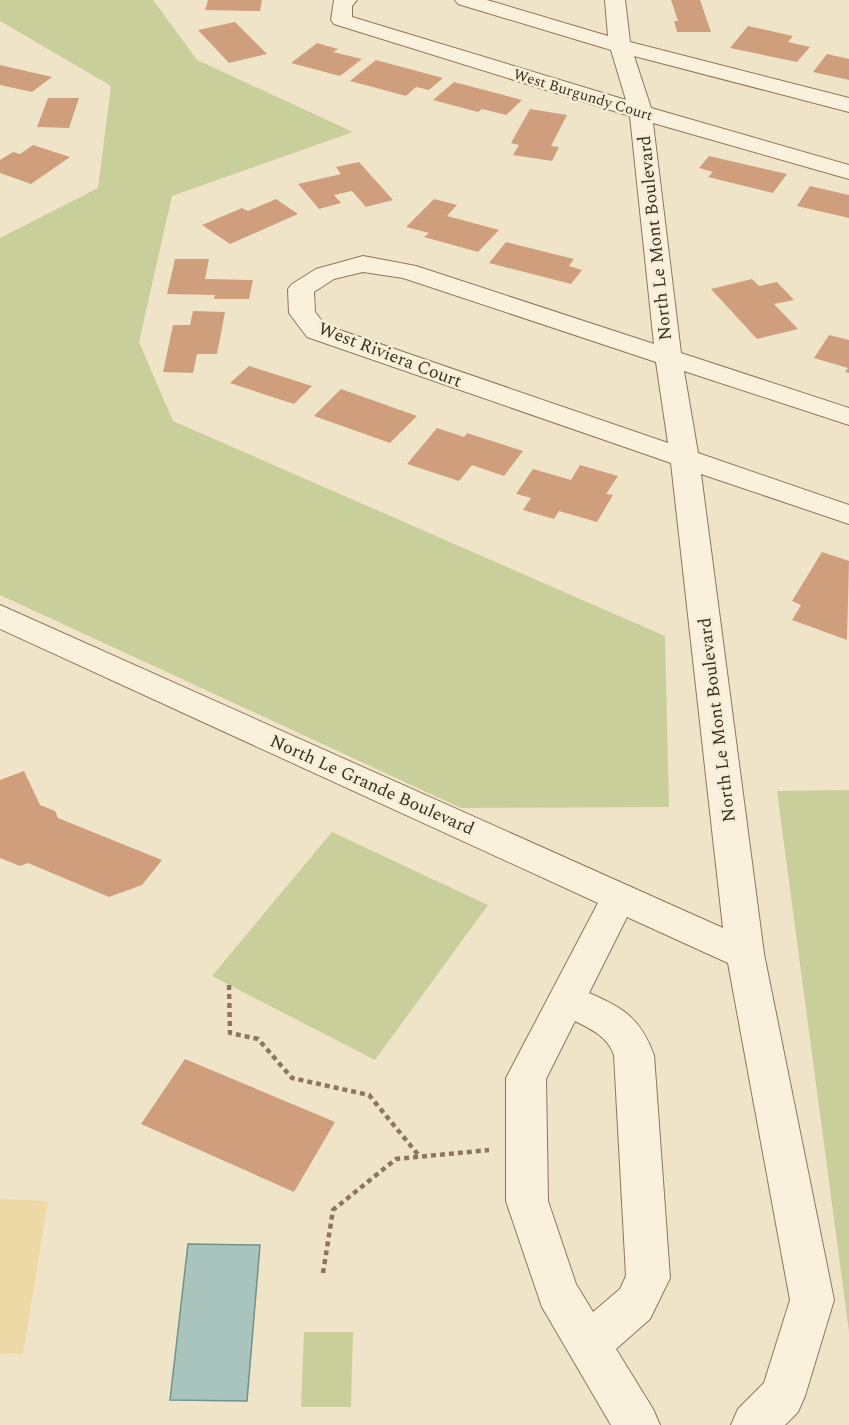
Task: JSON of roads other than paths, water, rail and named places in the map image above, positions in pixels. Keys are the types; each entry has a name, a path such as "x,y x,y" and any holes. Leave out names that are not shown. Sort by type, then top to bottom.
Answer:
{"street":[{"name":"West Burgundy Court","path":"347,0 342,3 341,21 849,172"},
{"path":"465,0 620,46 849,105"},
{"name":"North Le Mont Boulevard","path":"615,0 620,46 641,112 668,355 685,460 745,954 812,1300 782,1396 754,1425"},
{"name":"West Riviera Court","path":"849,417 407,270 363,264 325,274 301,289 302,314 316,332 849,515"},
{"name":"North Le Grande Boulevard","path":"0,616 745,954"},
{"path":"619,897 526,1078 527,1201 557,1293 637,1425"},
{"path":"566,1001 613,1022 630,1038 634,1055 648,1278 635,1304 588,1345"}],"water":[{"path":"188,1244 260,1245 247,1401 170,1400"}]}
